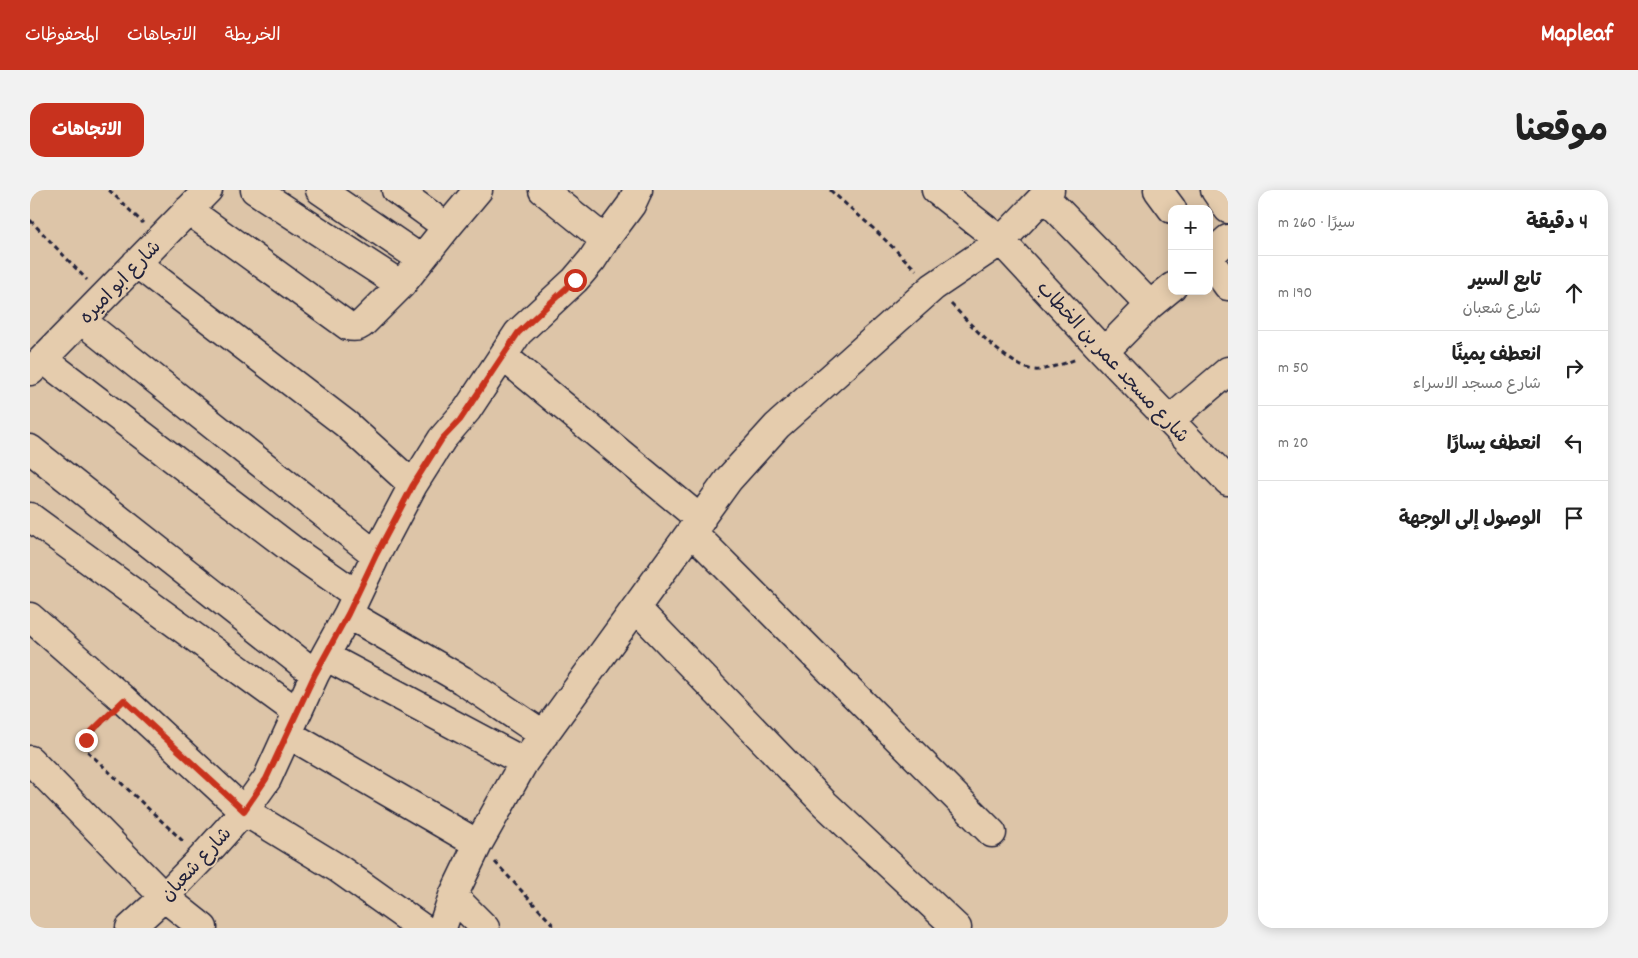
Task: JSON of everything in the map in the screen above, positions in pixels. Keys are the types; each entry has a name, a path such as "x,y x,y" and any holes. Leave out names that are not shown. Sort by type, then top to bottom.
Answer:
{"street":[{"name":"شارع ابو اميره","path":"37,365 208,190"},
{"path":"255,190 401,286"},
{"path":"320,190 421,259"},
{"path":"396,190 447,227"},
{"path":"188,210 348,326 354,327 359,326 401,286 478,190"},
{"path":"543,190 605,240"},
{"name":"شارع شعبان","path":"130,928 164,897 244,811 266,779 320,665 376,555 413,485 442,439 460,420 518,333 575,280 592,260 631,205 638,190"},
{"name":"شارع مسجد عمر بن الخطاب","path":"936,190 1001,241 1228,481"},
{"path":"1158,190 1169,205"},
{"path":"1215,190 1228,209"},
{"path":"442,928 453,896 478,844 524,762 729,479 777,426 933,287 1001,241 1047,193 1150,305"},
{"path":"1213,252 1228,239"},
{"path":"136,263 346,424 413,485"},
{"path":"1213,265 1228,286"},
{"path":"1104,352 1150,305 1168,290"},
{"path":"81,320 376,555"},
{"path":"503,356 696,526 992,833"},
{"path":"37,365 294,551 352,604 544,734"},
{"path":"1170,420 1228,371"},
{"path":"30,449 320,665 524,762"},
{"path":"30,517 292,723 478,844"},
{"path":"636,608 825,804 957,928"},
{"path":"30,617 124,700 244,811 339,869 422,928"},
{"path":"30,760 164,897 203,928"},
{"path":"453,896 485,928"}],"path":[{"path":"109,190 159,239"},
{"path":"830,190 874,229 1002,354 1024,368 1038,370 1104,352"},
{"path":"30,220 103,297"},
{"path":"124,700 92,731 86,740 85,749 201,859"},
{"path":"478,844 556,928"}],"route":[{"path":"86,740 92,731 124,700 244,811 266,779 315,674 348,614 376,555 413,485 442,439 460,420 518,333 575,280"}]}
